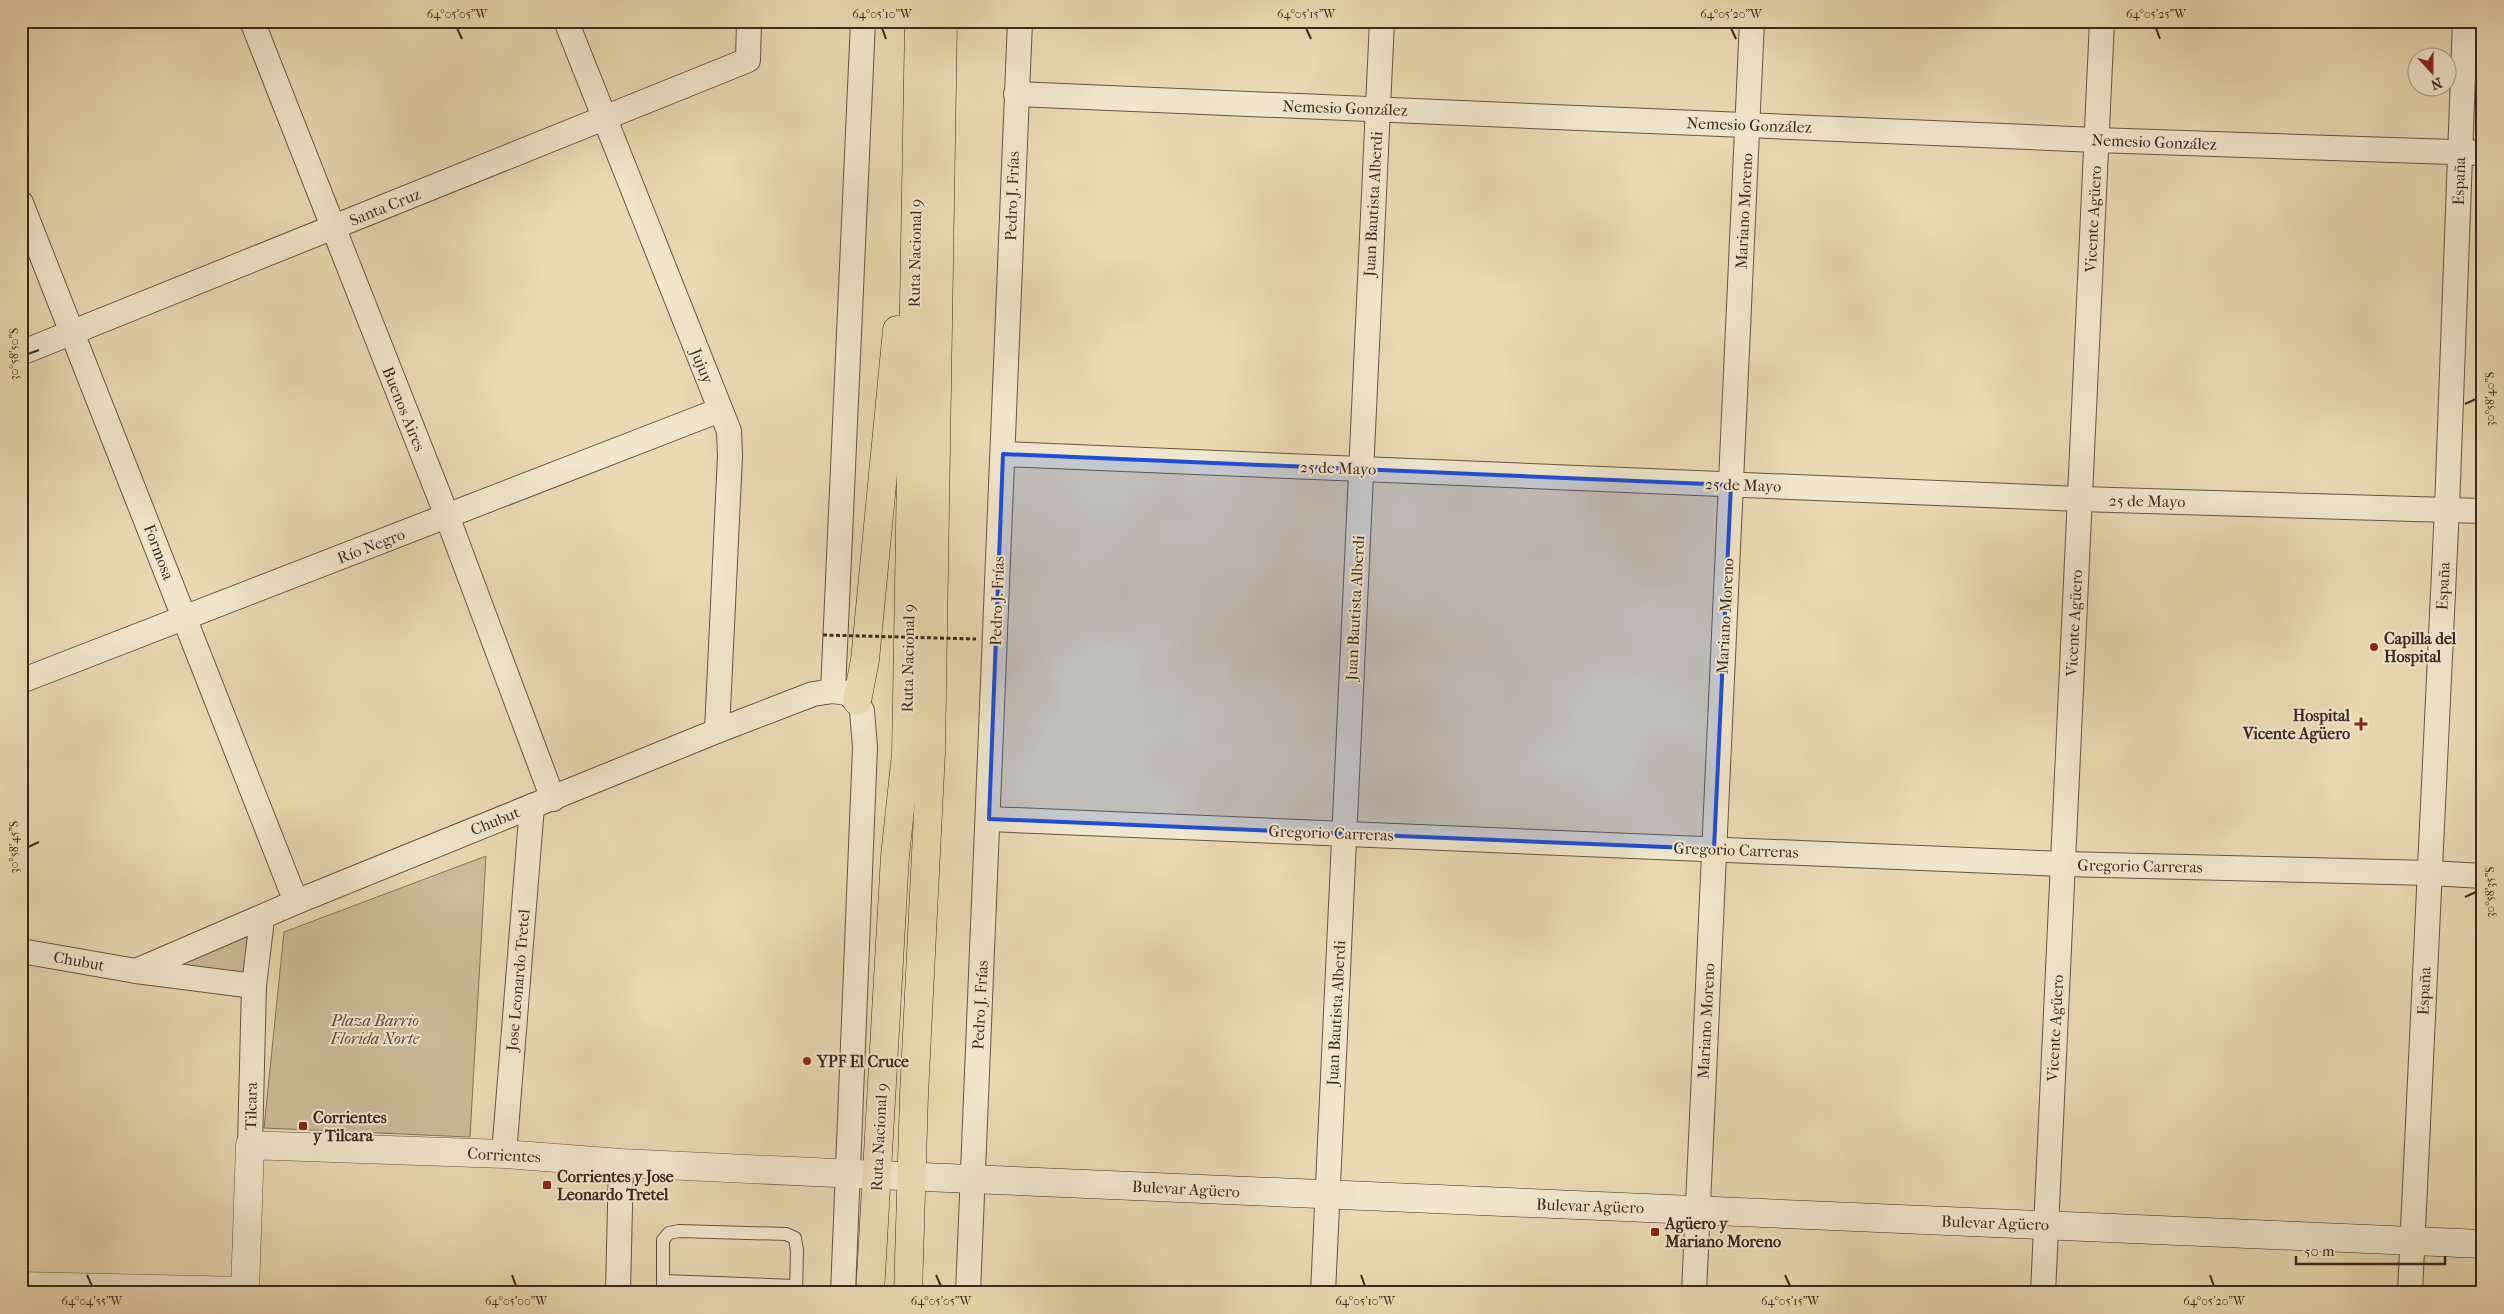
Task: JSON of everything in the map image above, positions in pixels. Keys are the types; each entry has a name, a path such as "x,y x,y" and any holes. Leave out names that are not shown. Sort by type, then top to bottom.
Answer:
{"highway":[{"name":"Ruta Nacional 9","path":"870,1293 895,856 906,754 919,21"},
{"name":"Ruta Nacional 9","path":"908,1293 911,1176 931,752 942,21"},
{"path":"845,696 865,660 899,313 916,200"}],"main road":[{"name":"Corrientes","path":"250,1145 504,1154 621,1163 848,1172"},
{"name":"Tilcara","path":"245,1292 250,1145"},
{"name":"Bulevar Agüero","path":"848,1172 971,1180 2483,1244"},
{"path":"21,1286 245,1292"}],"street":[{"name":"Buenos Aires","path":"252,21 447,516 543,803"},
{"name":"Jujuy","path":"566,21 728,431 730,456 717,731"},
{"name":"Santa Cruz","path":"21,353 748,60 748,21"},
{"path":"843,1293 866,747 862,711 845,696 863,21"},
{"name":"Pedro J. Frías","path":"968,1293 971,1180 989,818 1020,21"},
{"name":"Juan Bautista Alberdi","path":"1323,1293 1382,21"},
{"name":"Mariano Moreno","path":"1694,1293 1752,21"},
{"name":"Vicente Agüero","path":"2043,1293 2102,21"},
{"name":"España","path":"2410,1293 2447,508 2471,152 2465,21"},
{"name":"Nemesio González","path":"1016,94 2096,140 2471,152"},
{"name":"Formosa","path":"21,203 296,902"},
{"name":"Río Negro","path":"21,681 720,410"},
{"name":"25 de Mayo","path":"1003,454 2080,500 2447,508 2483,511"},
{"name":"Chubut","path":"136,972 262,919 296,902 717,731 813,694 845,696"},
{"name":"Jose Leonardo Tretel","path":"504,1154 543,803"},
{"name":"Gregorio Carreras","path":"989,818 2063,864 2483,876"},
{"name":"Tilcara","path":"250,1145 254,986 262,919"},
{"name":"Chubut","path":"21,951 136,972 254,986"},
{"path":"618,1293 621,1163"}],"lane":[{"path":"669,1233 786,1234 795,1238 797,1251 796,1289 663,1287 663,1240 669,1233"}],"path":[{"path":"823,635 976,639"}],"highlighted area":[{"path":"1003,454 1731,485 1714,849 989,819"}],"green space":[{"name":"Plaza Barrio Florida Norte","path":"486,856 470,1137 264,1128 284,932"},
{"path":"258,924 251,982 146,970"}],"place":[{"name":"Capilla del Hospital","path":"2374,647"},
{"name":"Hospital Vicente Agüero","path":"2361,724"},
{"name":"YPF El Cruce","path":"807,1061"},
{"name":"Corrientes y Tilcara","path":"303,1126"},
{"name":"Corrientes y Jose Leonardo Tretel","path":"547,1185"},
{"name":"Agüero y Mariano Moreno","path":"1655,1232"}]}
